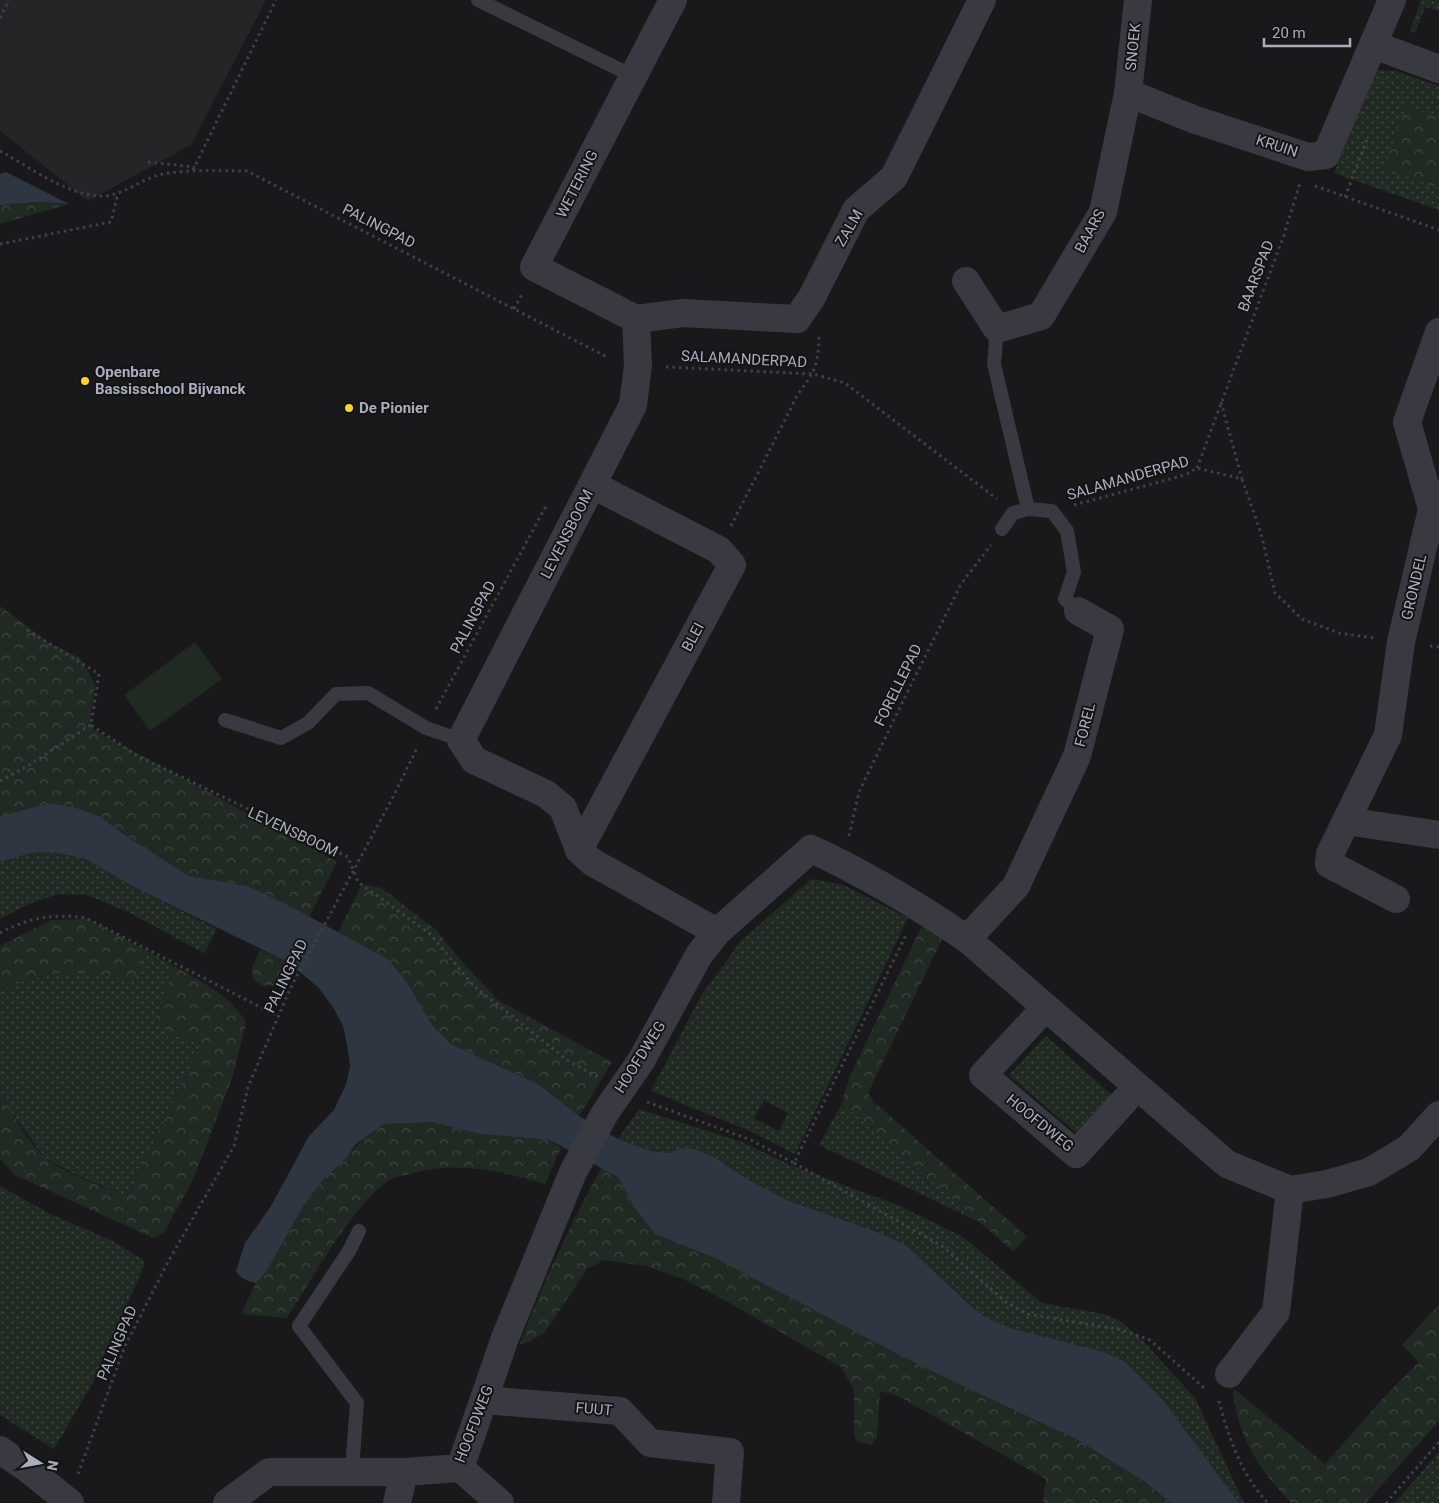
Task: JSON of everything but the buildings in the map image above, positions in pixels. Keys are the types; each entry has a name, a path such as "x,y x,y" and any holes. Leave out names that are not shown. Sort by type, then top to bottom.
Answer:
{"street":[{"name":"WETERING","path":"636,319 534,267 673,0"},
{"name":"ZALM","path":"636,319 683,313 797,319 812,297 856,210 894,177 982,0"},
{"name":"SNOEK","path":"1128,93 1138,0"},
{"name":"KRUIN","path":"1128,93 1193,119 1308,156 1326,154 1392,0"},
{"path":"1374,45 1439,69"},
{"name":"BAARS","path":"997,329 1041,316 1103,212 1128,93"},
{"path":"966,281 997,329"},
{"name":"LEVENSBOOM","path":"461,740 633,404 638,366 636,319"},
{"name":"GRONDEL","path":"1396,899 1329,864 1330,854 1388,735 1401,642 1432,509 1407,422 1439,332"},
{"path":"593,484 718,550"},
{"name":"BLEI","path":"578,850 732,565 718,550"},
{"name":"FOREL","path":"967,939 1016,886 1077,756 1110,629 1078,611"},
{"path":"461,740 474,760 546,794 563,808 578,850 592,862 717,932"},
{"path":"1346,821 1439,835"},
{"name":"HOOFDWEG","path":"227,1503 270,1472 352,1470 404,1472 460,1468 505,1338 573,1172 612,1102 641,1061 699,955 717,932 811,849 842,863 920,907 967,939 1136,1088 1227,1164 1290,1190"},
{"name":"HOOFDWEG","path":"1046,1008 983,1075 1076,1154 1136,1088"},
{"path":"1229,1374 1276,1312 1290,1190 1327,1184 1369,1172 1410,1148 1439,1115"},
{"name":"FUUT","path":"484,1400 620,1411 650,1443 730,1452 726,1503"},
{"path":"0,1450 28,1469 67,1500"},
{"path":"460,1468 500,1503"},
{"path":"397,1503 404,1472"}],"lane":[{"path":"478,0 633,76"},
{"path":"997,329 994,364 1028,509"},
{"path":"1002,529 1013,513 1028,509 1052,511"},
{"name":"FOREL","path":"1052,511 1067,531 1074,572 1066,599 1078,611"},
{"path":"225,720 281,738 308,723 336,694 368,694 426,728 461,740"},
{"path":"352,1470 357,1403 299,1326 349,1251 359,1231"}],"path":[{"path":"0,18 9,0"},
{"path":"192,170 196,167 276,0"},
{"name":"PALINGPAD","path":"0,151 71,189 99,196 118,193 162,174 192,170 247,171 612,359"},
{"path":"148,162 196,167"},
{"name":"BAARSPAD","path":"1197,468 1284,235 1301,181 1439,230"},
{"path":"0,244 111,222 118,193"},
{"path":"718,550 798,394 813,374 818,362 820,333 812,297"},
{"name":"SALAMANDERPAD","path":"638,366 813,374 845,383 994,495 1013,513"},
{"path":"1221,402 1242,479 1261,533 1275,593 1302,620 1339,633 1439,647"},
{"name":"SALAMANDERPAD","path":"1052,511 1185,475 1197,468 1242,479"},
{"name":"PALINGPAD","path":"67,1500 125,1346 168,1262 234,1146 248,1087 290,989 394,795 426,728 547,504"},
{"name":"FORELLEPAD","path":"842,863 859,792 961,584 1002,529"},
{"path":"0,781 30,765 91,724 99,674 27,630"},
{"name":"LEVENSBOOM","path":"91,724 136,755 348,858 358,882 430,934 474,986 567,1060 612,1102 751,1140 942,1246 1007,1303 1028,1314 1122,1330 1150,1340 1205,1390"},
{"path":"794,1163 920,907"},
{"path":"0,933 19,923 40,917 61,915 86,918 278,1016"},
{"path":"1229,1374 1219,1388 1219,1402 1232,1442 1253,1487 1268,1503"},
{"path":"1212,1396 1219,1402"},
{"path":"1386,1503 1439,1442"}],"shaded area":[{"path":"0,0 266,0 191,145 88,201 0,131"}],"green space":[{"path":"1421,0 1439,0 1439,11 1425,7 1415,33 1410,31"},
{"path":"1377,70 1396,71 1439,86 1439,210 1334,173"},
{"path":"1406,106 1439,118 1439,188 1384,169"},
{"path":"39,202 69,204 0,224 0,205"},
{"path":"0,606 48,642 80,658 95,684 90,719 94,730 337,862 309,917 286,904 217,882 189,876 123,834 101,817 77,808 50,803 0,816"},
{"path":"195,642 222,679 150,731 124,695"},
{"path":"52,852 86,859 134,887 217,929 204,953 128,912 87,895 58,894 29,904 0,919 0,862 31,853"},
{"path":"811,879 843,885 908,918 795,1154 752,1132 651,1091 701,996 740,942","holes":["764,1100 788,1113 779,1131 754,1118"]},
{"path":"362,884 382,888 437,931 456,955 498,1000 612,1062 579,1116 538,1084 451,1044 433,1026 406,981 388,959 338,932"},
{"path":"88,919 145,950 134,981 83,973 66,973 33,978 0,991 0,946 51,920"},
{"path":"922,926 943,937 868,1093 873,1101 1027,1237 1013,1251 842,1103 849,1078"},
{"path":"145,950 174,966 156,1021 170,1034 201,1044 128,1196 76,1175 45,1158 11,1112 0,1090 0,991 33,978 66,973 100,974 134,980"},
{"path":"261,950 286,961 275,986 261,985 253,979 252,966"},
{"path":"174,966 223,996 246,1022 233,1076 191,1184 163,1234 153,1238 15,1175 0,1159 0,1090 19,1125 31,1142 51,1163 72,1174 128,1196 201,1044 170,1034 156,1021"},
{"path":"1046,1036 1114,1097 1080,1136 1009,1075"},
{"path":"842,1103 981,1223 819,1145"},
{"path":"639,1109 742,1142 790,1165 900,1206 963,1237 1042,1303 1104,1314 1119,1320 1143,1341 1195,1398 1244,1503 1239,1503 1163,1400 987,1318 972,1307 907,1246 880,1233 789,1201 747,1179 714,1157 695,1149 681,1148 669,1153 651,1151 618,1139"},
{"path":"431,1122 480,1134 550,1140 561,1148 545,1184 495,1171 462,1168 427,1170 392,1179 379,1188 364,1203 350,1221 287,1318 241,1314 256,1283 266,1272 302,1208 322,1181 368,1134 384,1124"},
{"path":"601,1168 619,1178 633,1206 655,1234 717,1259 1076,1439 1145,1482 1171,1503 1043,1503 1046,1479 898,1396 880,1391 877,1437 871,1445 856,1441 854,1433 854,1390 841,1367 723,1299 683,1279 646,1266 604,1260 587,1269 545,1332 529,1342 520,1344 557,1255"},
{"path":"0,1186 50,1214 111,1240 143,1260 144,1266 91,1386 54,1449 0,1415"},
{"path":"1439,1304 1439,1421 1366,1503 1291,1503 1260,1465 1244,1436 1235,1405 1233,1388 1325,1464 1385,1396 1419,1362 1402,1345"},
{"path":"1439,1452 1439,1503 1395,1503"}],"water":[{"path":"6,172 69,204 39,202 0,205 0,174"},
{"path":"50,803 77,808 101,817 123,834 189,876 247,886 286,904 388,959 406,981 433,1026 451,1044 538,1084 579,1116 618,1139 651,1151 669,1153 681,1148 695,1149 714,1157 747,1179 789,1201 880,1233 907,1246 972,1307 987,1318 1013,1329 1104,1352 1125,1362 1163,1400 1239,1503 1171,1503 1145,1482 1076,1439 917,1364 717,1259 655,1234 633,1206 619,1178 550,1140 480,1134 431,1122 384,1124 356,1144 346,1158 322,1181 302,1208 266,1272 256,1283 242,1278 236,1271 245,1243 271,1206 309,1136 334,1110 346,1084 350,1067 343,1026 333,1007 318,987 286,961 134,887 86,859 52,852 31,853 0,862 0,816"}],"place":[{"name":"Openbare Bassisschool Bijvanck","path":"85,381"},
{"name":"De Pionier","path":"349,408"}]}
